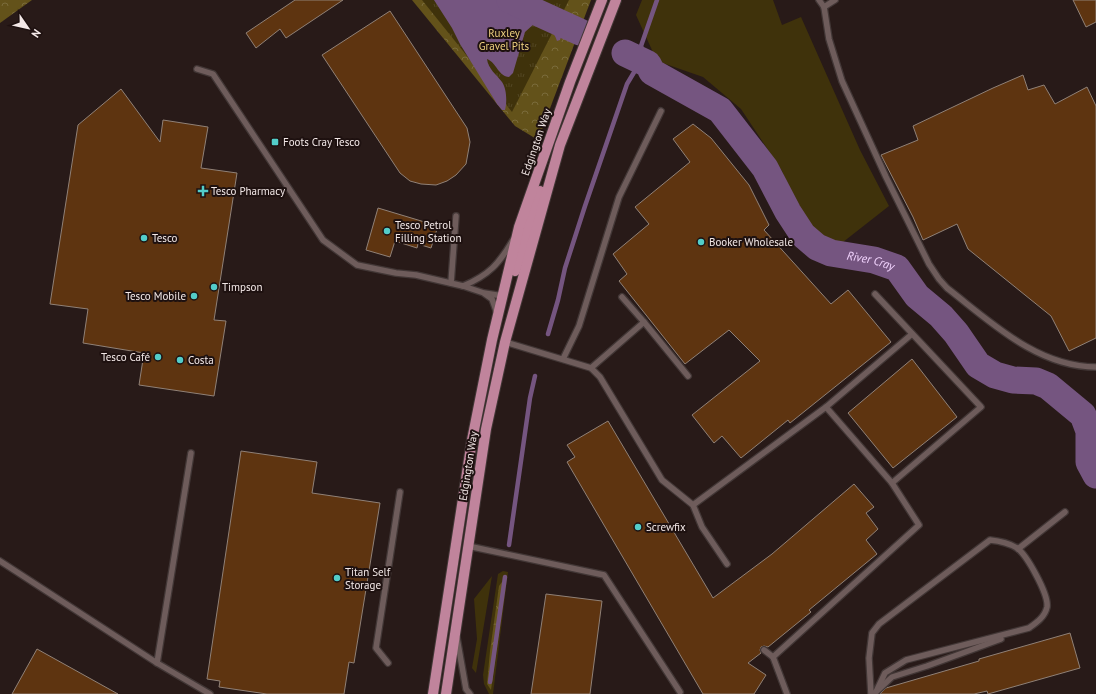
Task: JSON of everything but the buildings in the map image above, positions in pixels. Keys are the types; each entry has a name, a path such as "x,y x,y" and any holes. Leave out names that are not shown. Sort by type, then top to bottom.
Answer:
{"main road":[{"name":"Edgington Way","path":"433,694 449,588 462,546 486,429 498,341 498,316 502,296 519,227 565,95 602,0"},
{"name":"Edgington Way","path":"446,694 456,628 472,440 483,382 492,373 498,341 560,145 616,0"},
{"name":"Edgington Way","path":"502,296 508,295 554,148 560,145"}],"lane":[{"path":"819,0 824,7 829,39 842,81 886,177 929,264 939,279 947,288 1014,339 1056,360 1089,367 1096,367"},
{"path":"824,7 835,0"},
{"path":"196,69 213,74 323,240 357,265 396,274 416,275 464,286 484,294 492,299 498,316"},
{"path":"563,359 579,326 619,197 661,111"},
{"path":"451,283 456,216"},
{"path":"464,286 488,274 504,254 519,227"},
{"path":"484,294 502,296"},
{"path":"875,294 981,407 892,483"},
{"path":"622,297 688,376"},
{"path":"591,368 644,322"},
{"path":"693,505 826,407 912,334"},
{"path":"498,341 591,368 600,377 662,480 693,505 702,527 727,564"},
{"path":"773,657 919,525 892,483 826,407"},
{"path":"157,663 191,453"},
{"path":"388,663 376,648 400,492"},
{"path":"1018,549 1065,512"},
{"path":"990,540 1000,541 1018,549 1034,571 1045,594 1047,608 1040,621 1029,628 927,666 892,677 874,694 869,658 872,634 879,624 990,540"},
{"path":"462,546 604,575 680,692"},
{"path":"0,561 157,663 210,694"},
{"path":"456,628 466,689 470,694"},
{"path":"874,694 885,673 906,660 1029,628"},
{"path":"764,650 773,657 786,694"}],"green space":[{"path":"0,0 32,0 0,23"},
{"name":"Ruxley Gravel Pits","path":"412,0 591,0 538,140 515,126"},
{"name":"Ruxley Gravel Pits","path":"422,0 569,0 512,112"},
{"path":"642,0 773,0 782,25 801,17 860,150 889,206 838,246 816,237 801,219 782,171 741,109 703,77 657,61 636,15"},
{"path":"503,571 508,572 493,694 489,694 484,684 483,675 498,574"},
{"path":"492,576 476,673 472,668 477,639 474,599"},
{"path":"502,582 505,585 491,690 487,684 490,651 499,586"}],"shaded area":[{"name":"Ruxley Gravel Pits","path":"434,0 537,0 539,7 546,13 563,15 569,13 568,17 572,23 568,35 561,37 560,40 557,41 554,34 549,29 535,23 525,32 513,73 509,77 503,75 493,63 487,59 491,69 505,88 506,107 505,110 502,110"}],"waterway":[{"name":"River Cray","path":"510,0 580,32"},
{"path":"548,334 558,300 565,268 627,84 636,69 648,64 641,46 657,0"},
{"name":"River Cray","path":"625,53 648,64 652,72 720,110 765,168 788,212 803,235 817,247 831,253 874,260 897,268 917,296 941,316 956,333 978,365 995,375 1013,380 1036,381 1048,386 1083,415 1089,431 1089,462 1096,475"},
{"path":"509,545 530,398 535,376"},
{"path":"490,682 505,577"}],"place":[{"name":"Foots Cray Tesco","path":"275,142"},
{"name":"Tesco Pharmacy","path":"203,191"},
{"name":"Tesco Petrol Filling Station","path":"387,231"},
{"name":"Tesco","path":"144,238"},
{"name":"Booker Wholesale","path":"701,242"},
{"name":"Timpson","path":"214,287"},
{"name":"Tesco Mobile","path":"194,296"},
{"name":"Tesco Café","path":"158,357"},
{"name":"Costa","path":"180,360"},
{"name":"Screwfix","path":"638,527"},
{"name":"Titan Self Storage","path":"337,578"}]}
